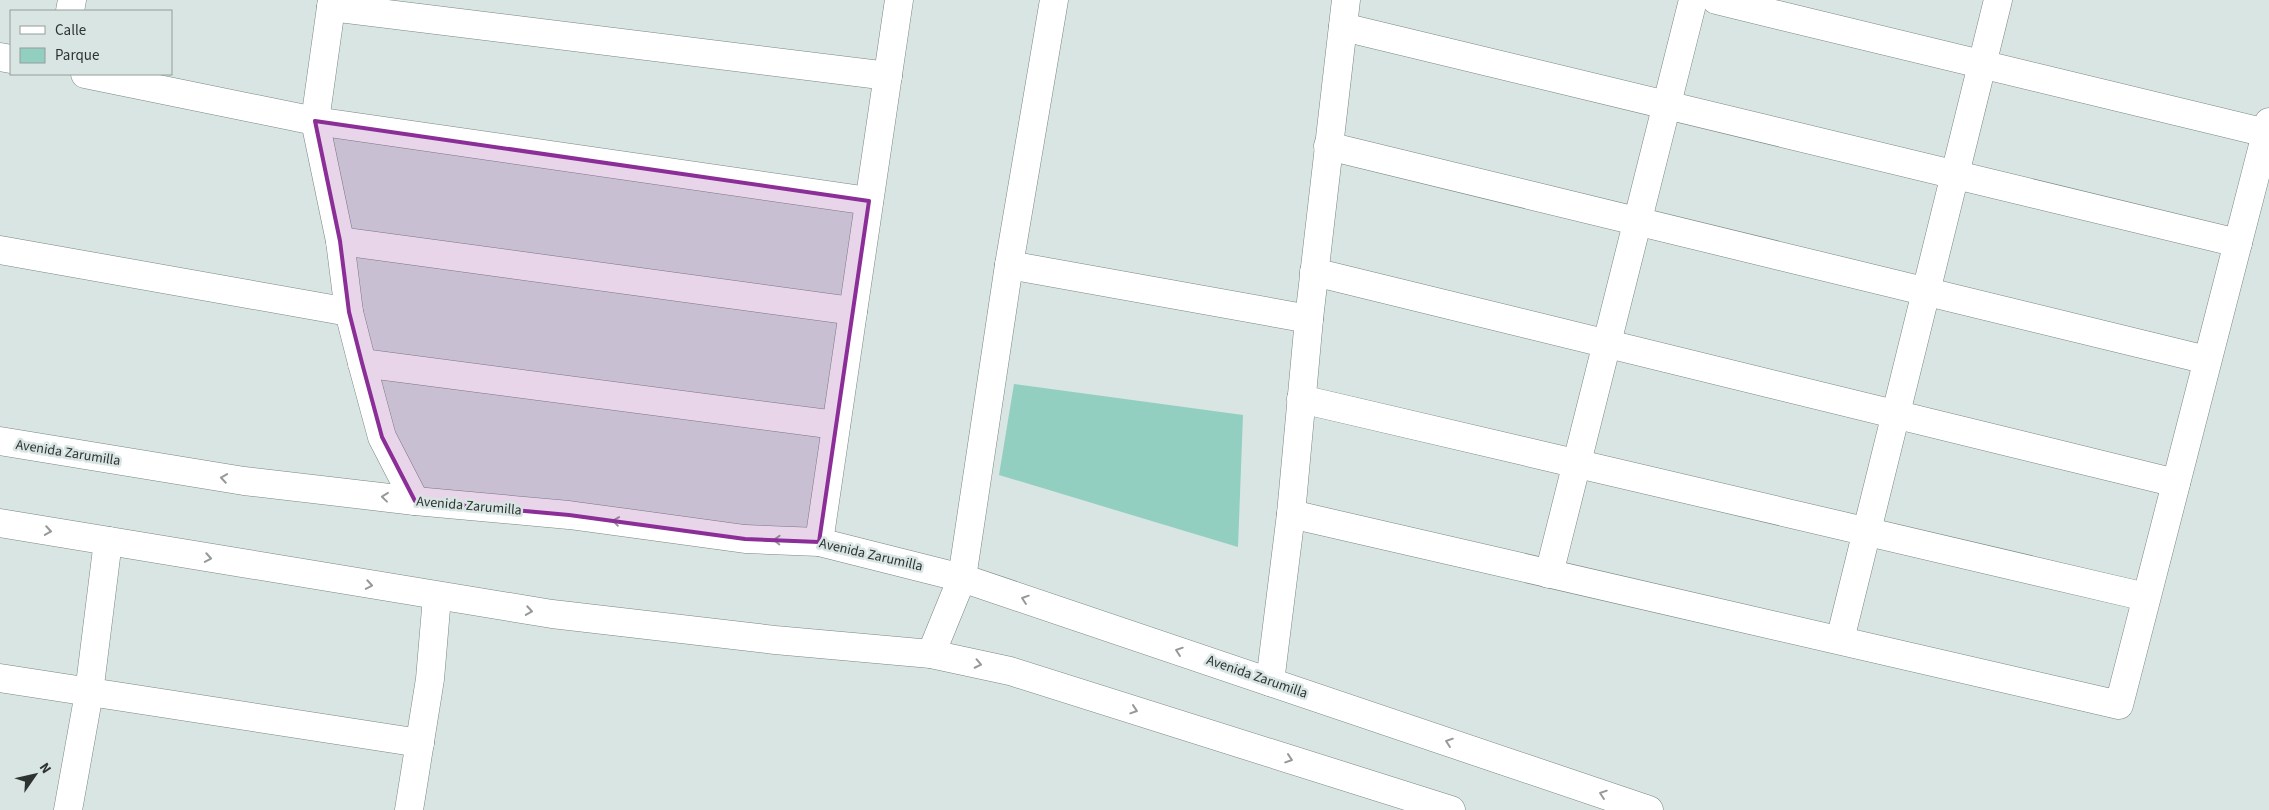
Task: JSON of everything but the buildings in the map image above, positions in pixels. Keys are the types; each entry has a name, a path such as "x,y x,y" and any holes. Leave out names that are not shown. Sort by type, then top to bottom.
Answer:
{"street":[{"path":"819,542 899,0"},
{"path":"930,654 962,578 1009,265 1054,0"},
{"path":"1270,682 1291,514 1314,272 1346,0"},
{"path":"1548,574 1693,0"},
{"path":"1291,514 2119,705 2268,127 1982,64 1716,0"},
{"path":"1840,640 1998,0"},
{"path":"415,500 382,437 362,362 349,312 340,241 315,121 332,3 888,76"},
{"path":"1343,27 2238,242"},
{"path":"90,75 315,121 869,201"},
{"path":"1328,146 2208,360"},
{"path":"340,241 853,311"},
{"path":"0,250 349,312"},
{"path":"1009,265 1309,319"},
{"path":"1314,272 2176,484"},
{"path":"362,362 836,425"},
{"path":"1301,399 2146,597"},
{"name":"Avenida Zarumilla","path":"0,441 244,481 569,515 744,539 819,542 962,578 1649,810"},
{"path":"0,523 437,597 552,614 775,640 930,654 1010,671 1451,810"},
{"path":"68,810 89,693 108,542"},
{"path":"409,810 430,679 437,597"},
{"path":"0,678 420,743"}],"highlighted area":[{"path":"315,121 869,201 819,542 745,539 569,515 415,501 382,437 362,363 349,312 340,241"}],"green space":[{"path":"1014,384 1243,415 1238,547 999,475"}]}
